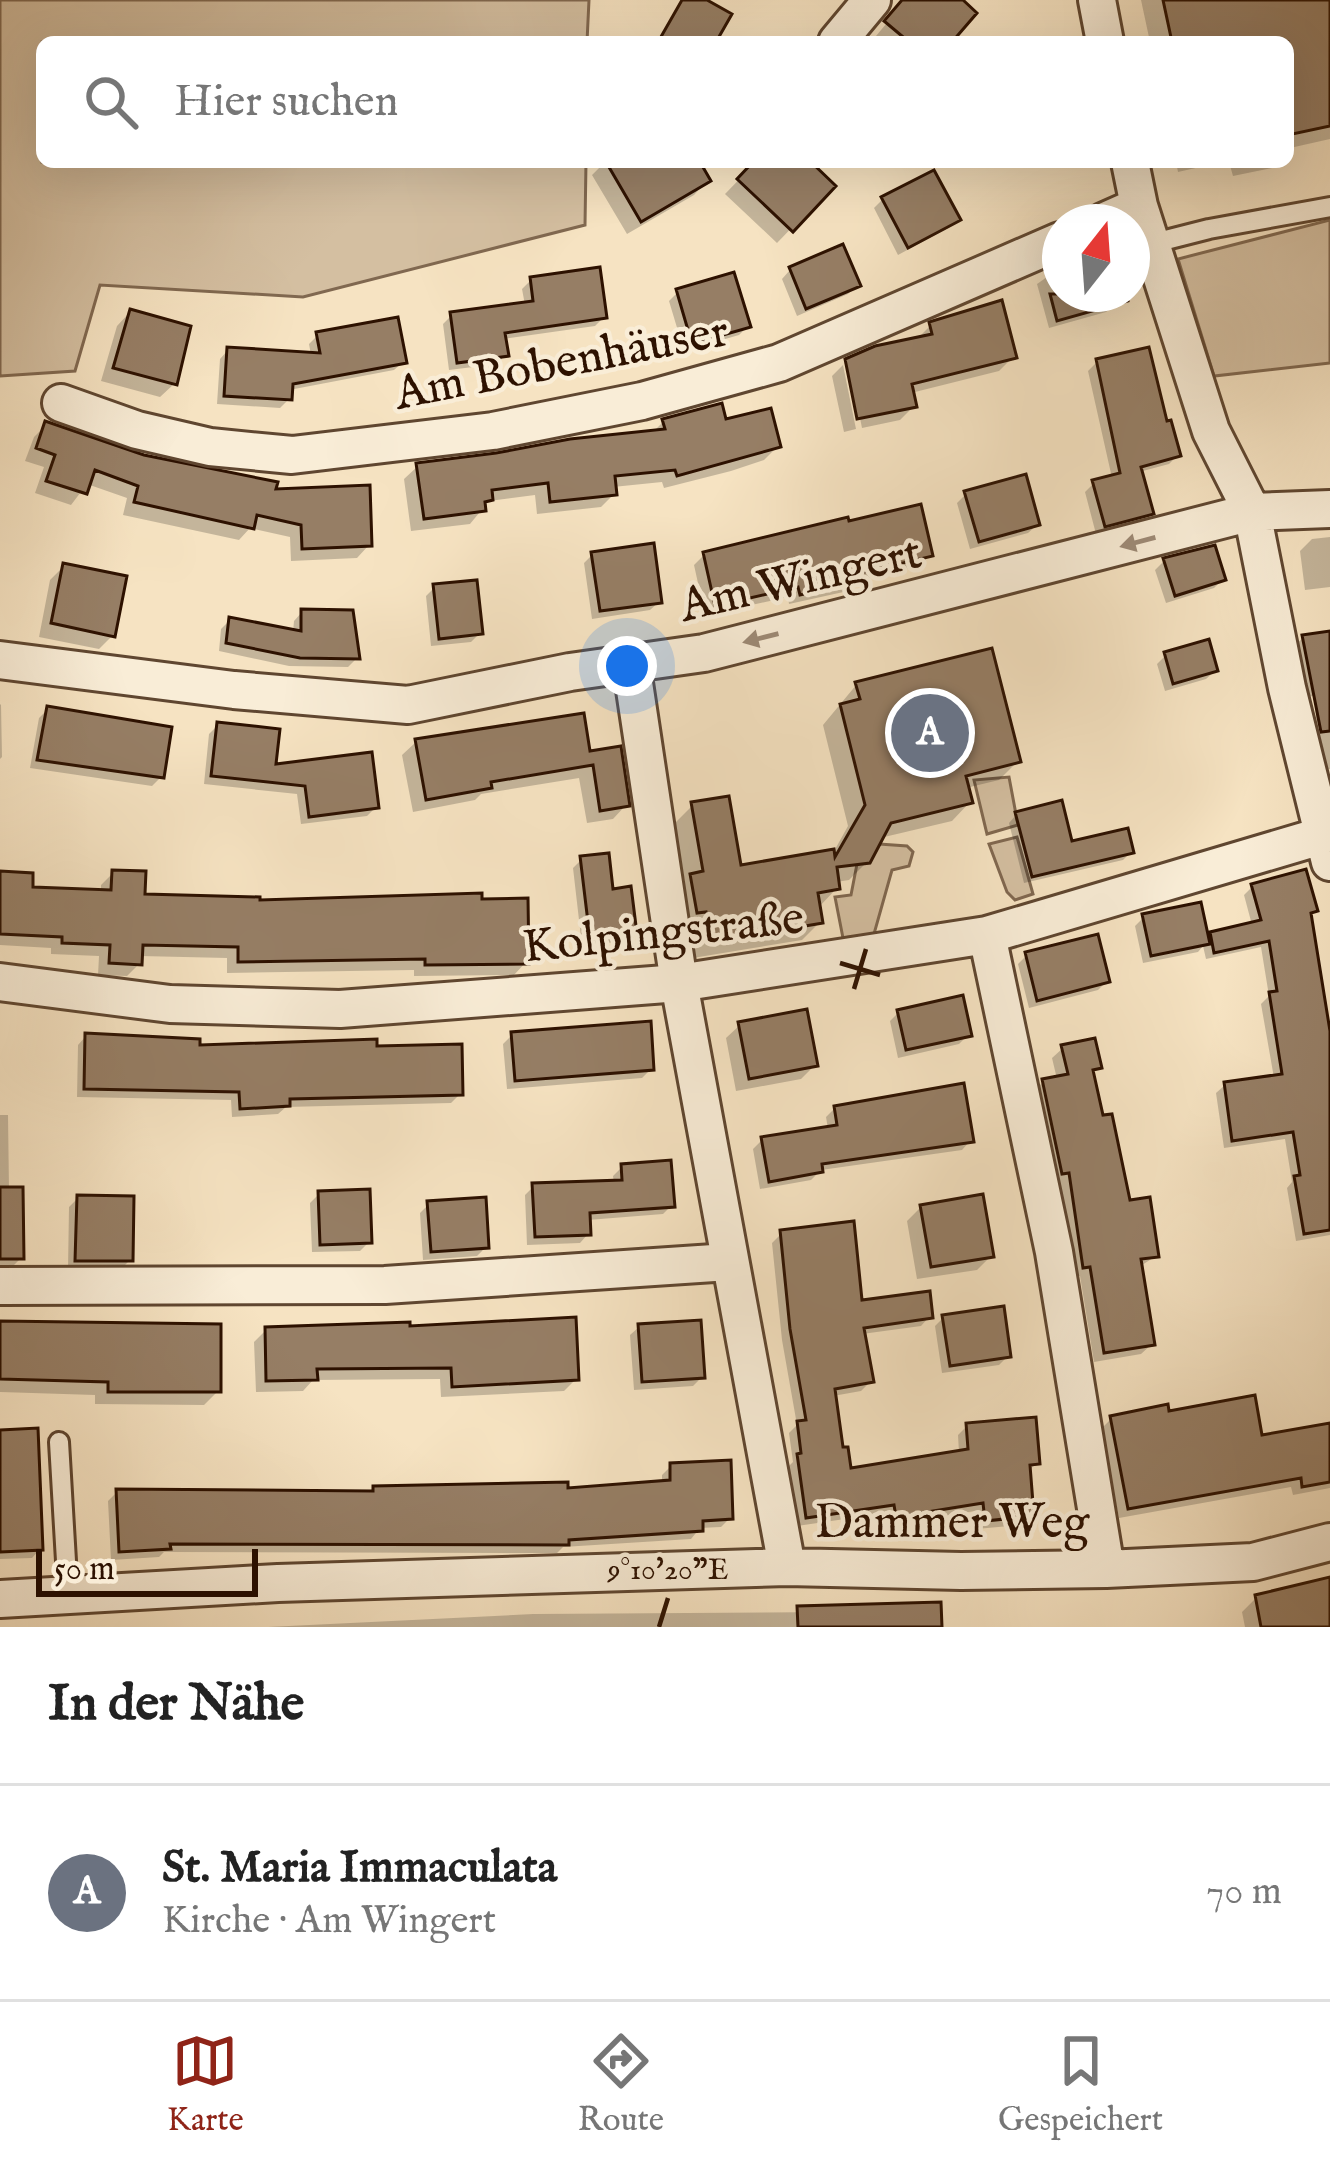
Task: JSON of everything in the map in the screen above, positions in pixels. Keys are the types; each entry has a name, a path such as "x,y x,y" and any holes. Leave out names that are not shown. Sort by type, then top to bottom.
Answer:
{"street":[{"path":"842,36 872,0"},
{"path":"1097,0 1104,36"},
{"path":"1131,168 1139,204"},
{"path":"1150,233 1210,431 1252,512 1326,849"},
{"name":"Am Bobenhäuser","path":"61,403 137,430 210,447 292,455 493,431 642,401 779,363 1042,249"},
{"name":"Am Wingert","path":"0,660 234,690 407,705 704,652 1252,512 1330,509"},
{"path":"631,663 679,983 788,1567"},
{"name":"Kolpingstraße","path":"0,982 170,1004 340,1009 679,983 987,935 1326,849"},
{"path":"987,935 1054,1252 1106,1569"},
{"path":"0,1286 385,1285 729,1262"},
{"name":"Dammer Weg","path":"0,1599 278,1582 788,1567 1106,1569 1253,1562 1330,1542"}],"lane":[{"path":"1154,243 1330,207"},
{"path":"59,1442 68,1595"}],"shaded area":[{"path":"0,0 589,0 587,36 36,36 36,168 586,168 585,225 303,297 100,285 75,371 0,376"},
{"path":"1330,220 1330,363 1214,376 1178,259"},
{"path":"1009,777 1018,825 987,834 974,780"},
{"path":"1017,837 1033,894 1015,900 1007,892 989,844"},
{"path":"879,844 907,846 913,852 909,866 892,870 874,934 843,938 835,897 851,895 857,864"}],"building":[{"path":"682,0 707,0 732,14 719,36 661,36"},
{"path":"902,0 963,0 977,13 957,36 902,36 884,21"},
{"path":"1163,0 1330,0 1330,126 1294,134 1294,36 1171,36"},
{"path":"610,168 703,168 711,181 641,222"},
{"path":"747,168 817,168 836,186 793,232 737,179"},
{"path":"934,170 961,220 908,248 881,197"},
{"path":"843,244 861,286 806,309 789,267"},
{"path":"600,267 607,318 505,333 509,356 457,363 450,312 533,301 530,277"},
{"path":"734,272 751,327 692,344 676,289"},
{"path":"1002,300 1017,358 912,384 917,407 857,419 845,359 875,346 932,334 929,322"},
{"path":"130,309 191,326 177,385 113,368"},
{"path":"1055,312 1089,312 1057,321"},
{"path":"398,317 407,363 293,384 292,400 224,396 227,347 320,353 316,332"},
{"path":"1149,347 1181,456 1141,467 1154,514 1105,527 1092,480 1120,473 1096,359"},
{"path":"722,403 726,419 771,408 781,447 677,476 675,470 615,476 617,495 550,502 548,483 492,490 493,500 485,502 486,511 424,519 416,463 665,429 662,419"},
{"path":"45,421 144,455 278,482 276,489 370,485 372,546 302,549 301,525 257,515 254,529 134,502 138,486 95,470 87,494 46,481 55,455 36,448"},
{"path":"1026,474 1040,525 979,542 964,491"},
{"path":"921,504 933,556 860,573 862,581 800,595 798,587 715,606 703,552"},
{"path":"654,543 662,603 600,611 591,552"},
{"path":"1215,545 1226,580 1175,596 1163,558"},
{"path":"63,563 127,576 115,637 51,623"},
{"path":"477,580 483,634 439,639 433,584"},
{"path":"301,609 353,610 360,659 300,658 226,643 229,617 301,631"},
{"path":"1330,631 1330,731 1321,732 1302,635"},
{"path":"1209,639 1218,671 1173,684 1164,652"},
{"path":"992,648 1021,762 966,776 973,803 891,823 870,863 837,867 840,889 818,893 823,923 711,942 706,912 697,913 690,874 703,871 691,802 729,796 741,865 834,849 835,857 865,805 840,704 860,699 855,682"},
{"path":"47,706 172,727 164,778 37,760"},
{"path":"584,713 590,751 621,746 630,806 600,811 593,765 491,782 492,788 426,800 415,739"},
{"path":"217,722 280,729 276,764 372,752 379,808 309,817 305,786 211,776"},
{"path":"1062,800 1072,841 1128,828 1134,853 1032,877 1015,812"},
{"path":"609,853 613,889 631,886 637,934 590,939 580,856"},
{"path":"1306,869 1318,911 1311,913 1330,1031 1330,1230 1304,1234 1294,1176 1300,1175 1293,1132 1232,1141 1224,1082 1282,1074 1269,992 1277,991 1269,941 1214,953 1210,932 1261,920 1251,884"},
{"path":"112,870 146,871 145,894 260,900 482,893 482,899 528,898 529,964 425,965 425,959 238,962 238,947 143,945 142,965 109,963 110,945 0,934 0,871 33,873 33,887 111,890"},
{"path":"1201,902 1210,944 1151,956 1142,914"},
{"path":"1098,934 1110,982 1037,1001 1025,952"},
{"path":"963,995 972,1036 906,1050 897,1010"},
{"path":"807,1009 818,1066 749,1079 738,1022"},
{"path":"651,1021 654,1070 515,1081 511,1032"},
{"path":"85,1033 200,1039 200,1045 377,1039 377,1046 462,1044 463,1095 290,1099 290,1106 240,1109 239,1092 84,1089"},
{"path":"1095,1038 1102,1068 1093,1070 1103,1115 1112,1114 1130,1200 1150,1197 1159,1257 1141,1259 1155,1345 1104,1353 1090,1267 1083,1268 1069,1173 1062,1174 1042,1079 1068,1074 1061,1045"},
{"path":"964,1083 974,1142 822,1164 823,1172 769,1182 761,1137 837,1125 834,1106"},
{"path":"671,1160 675,1207 590,1213 591,1235 535,1237 532,1183 622,1180 621,1164"},
{"path":"0,1187 23,1187 24,1259 0,1259"},
{"path":"370,1189 372,1243 320,1245 318,1191"},
{"path":"983,1194 994,1257 931,1267 920,1205"},
{"path":"77,1195 134,1196 133,1261 75,1261"},
{"path":"486,1197 489,1248 431,1252 427,1201"},
{"path":"854,1221 862,1300 930,1291 933,1318 864,1328 874,1382 835,1389 843,1447 848,1447 851,1468 968,1449 966,1423 1036,1417 1040,1464 1030,1465 1034,1516 985,1521 983,1503 896,1517 894,1505 806,1518 797,1421 806,1420 780,1230"},
{"path":"1004,1306 1011,1357 950,1366 942,1315"},
{"path":"576,1317 579,1380 452,1387 451,1368 317,1369 318,1380 266,1381 265,1327 410,1322 410,1326"},
{"path":"701,1320 705,1378 642,1382 638,1324"},
{"path":"0,1321 221,1324 221,1392 108,1392 108,1382 0,1379"},
{"path":"1255,1395 1262,1435 1330,1423 1330,1482 1302,1487 1301,1478 1128,1509 1110,1416"},
{"path":"38,1428 43,1550 0,1552 0,1430"},
{"path":"731,1460 733,1519 703,1521 703,1531 569,1540 569,1545 170,1544 171,1549 119,1552 116,1489 373,1491 373,1486 568,1482 568,1488 670,1480 670,1463"},
{"path":"1330,1577 1330,1627 1261,1627 1255,1595"},
{"path":"941,1602 942,1627 798,1627 797,1606"}],"place":[{"name":"St. Maria Immaculata","path":"930,733"}]}
